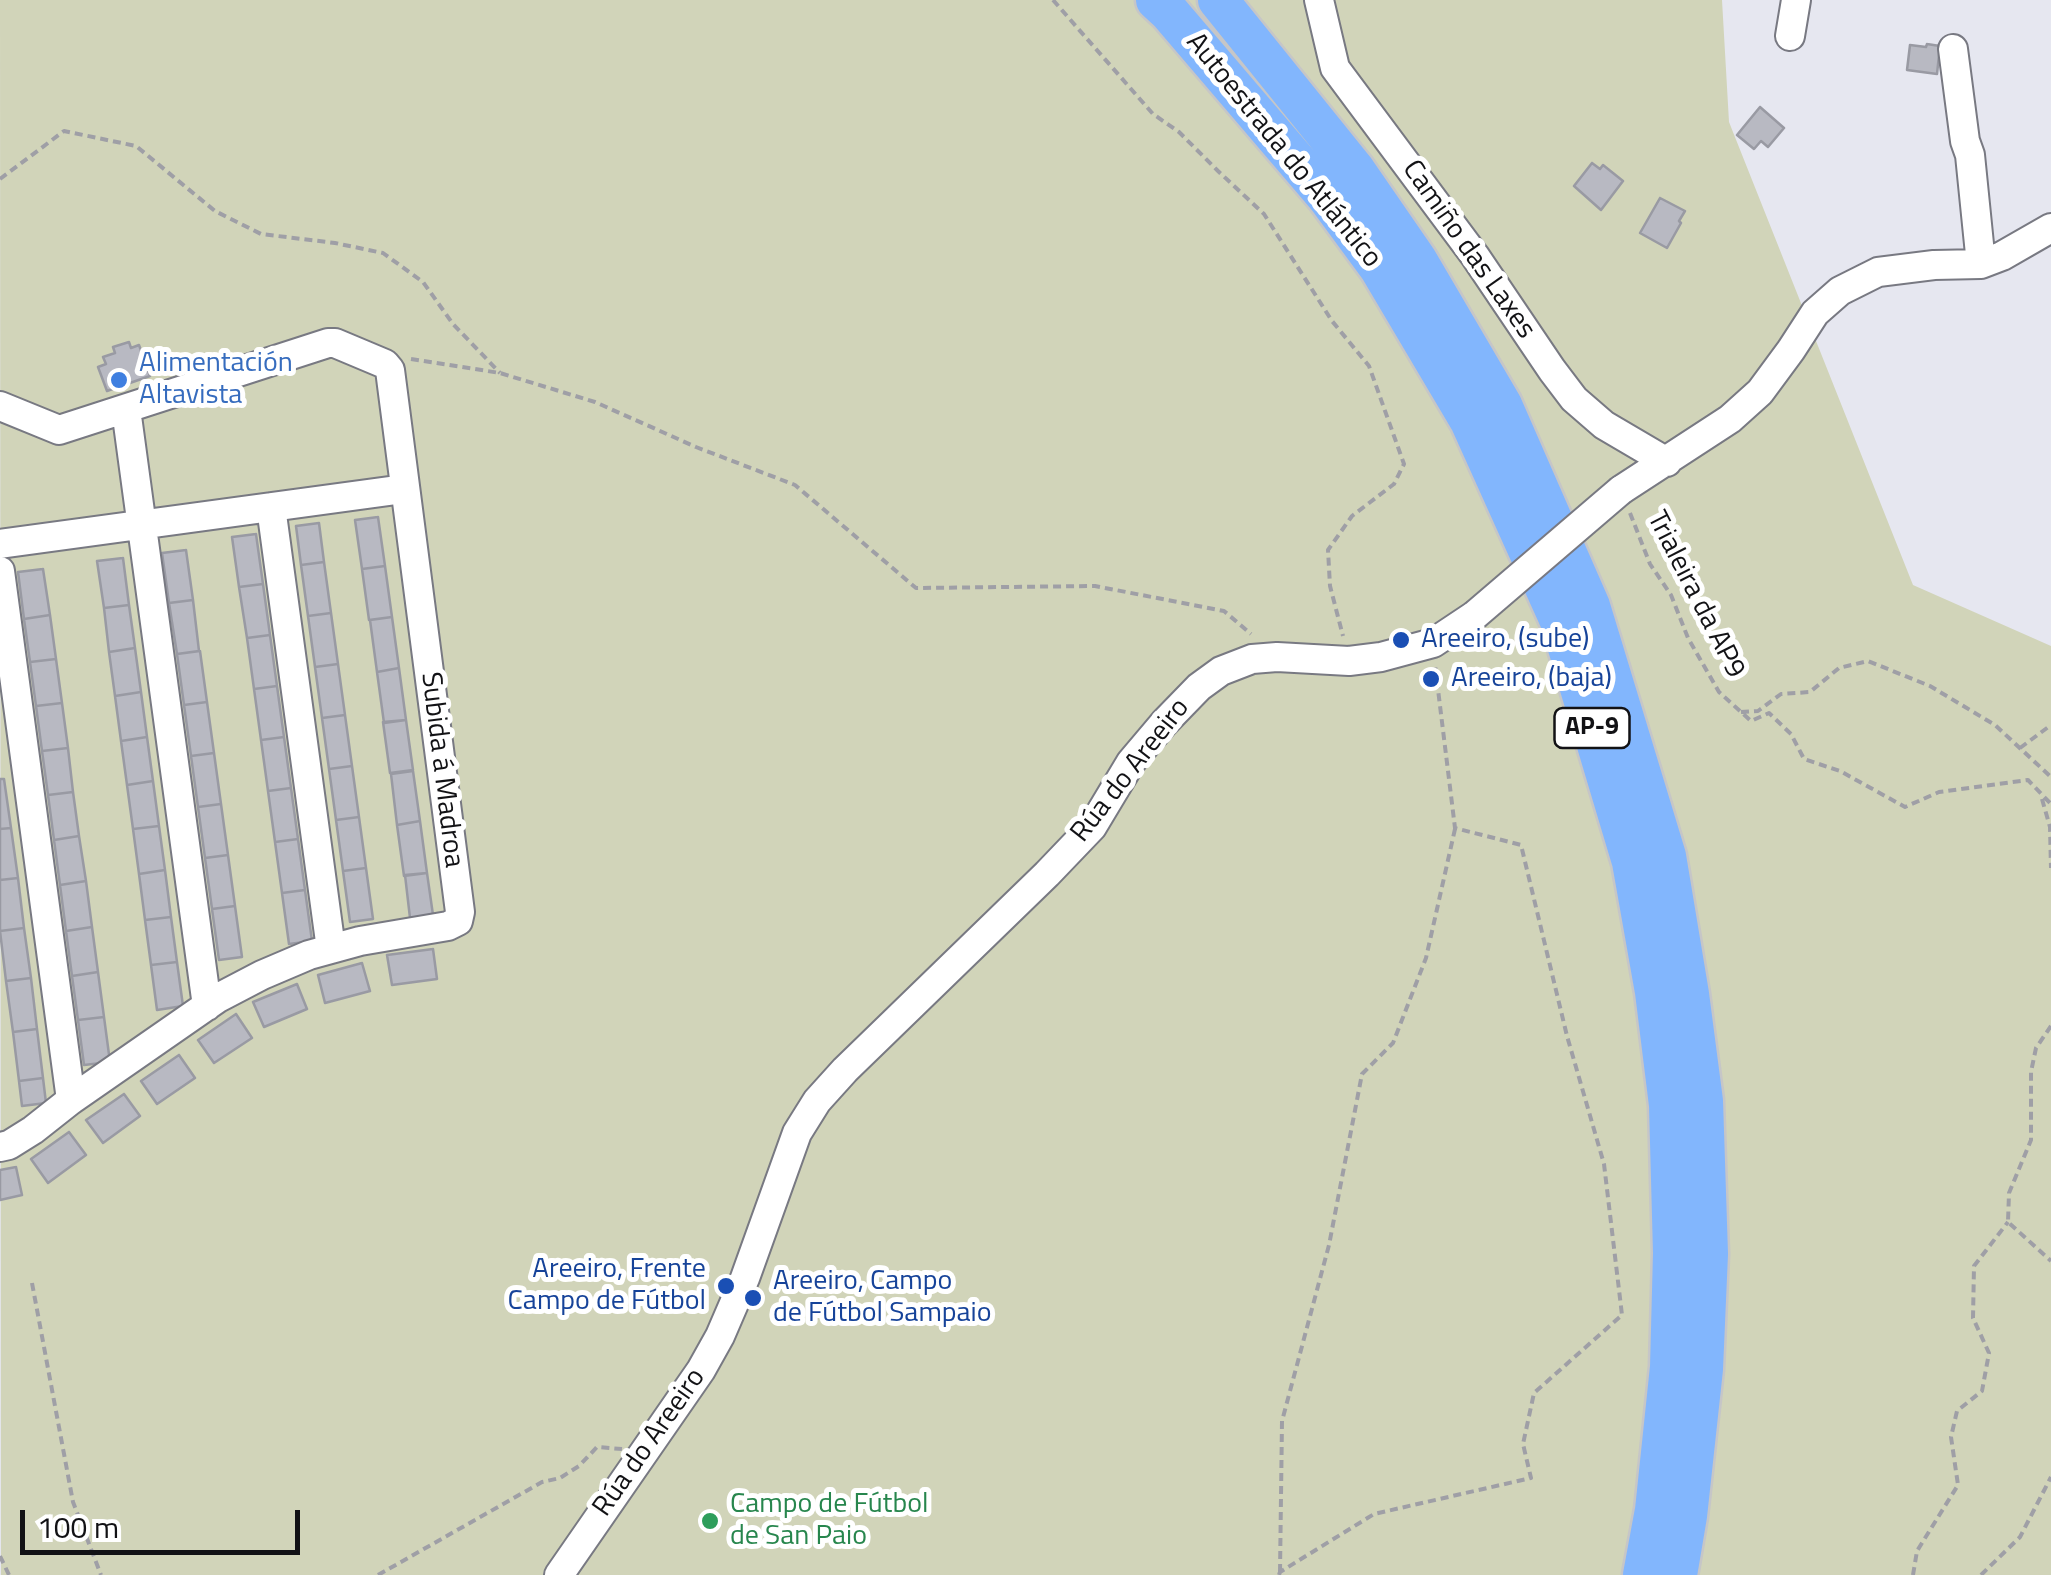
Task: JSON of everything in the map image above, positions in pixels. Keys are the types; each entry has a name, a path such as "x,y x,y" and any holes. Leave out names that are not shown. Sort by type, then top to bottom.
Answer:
{"highway":[{"name":"Autoestrada do Atlántico","path":"1156,0 1327,196 1380,269 1470,422 1560,621 1632,862 1655,992 1669,1105 1673,1253 1670,1367 1643,1575"},
{"name":"Autoestrada do Atlántico","path":"1218,0 1366,185 1418,260 1502,406 1590,606 1666,856 1702,1101 1708,1254 1703,1369 1687,1516 1676,1575"}],"street":[{"name":"Camiño das Laxes","path":"1319,0 1336,68 1475,256 1552,370 1574,399 1604,425 1666,462"},
{"path":"1790,36 1796,0"},
{"path":"1953,48 1970,155 1981,264"},
{"name":"Rúa do Areeiro","path":"558,1575 701,1370 720,1336 798,1133 817,1102 844,1070 1092,826 1132,762 1199,686 1221,671 1252,659 1349,661 1433,643 1475,615 1623,490 1730,419 1760,392 1816,313 1840,290 1878,272 1981,264 2051,228"},
{"name":"Subida á Madroa","path":"0,406 59,430 328,343 385,364 390,370 460,912 458,921 448,926 310,954 262,975 207,1006 33,1130 9,1146 0,1147"},
{"path":"126,410 207,1006"},
{"path":"0,544 404,489"},
{"path":"271,507 331,949"},
{"path":"0,571 71,1100"}],"path":[{"path":"1053,0 1154,114 1180,132 1264,214 1332,321 1369,366 1404,464 1394,484 1352,516 1328,550 1330,586 1349,661"},
{"path":"0,179 64,131 136,146 215,211 261,234 383,254 423,282 453,324 500,373"},
{"path":"409,359 500,373 595,402 795,485 916,588 1095,586 1224,611 1277,657"},
{"name":"Trialeira da AP9","path":"1623,490 1634,529 1650,564 1672,595 1688,638 1719,692 1751,721 1769,714 1791,734 1804,759 1840,771 1904,807 1938,792 2028,780 2041,794"},
{"path":"1279,1574 1282,1420 1329,1244 1362,1074 1393,1043 1426,958 1455,828 1433,643"},
{"name":"Trialeira da AP9","path":"1741,712 1758,711 1781,694 1810,692 1839,668 1868,661 1930,686 1996,725 2051,777"},
{"path":"2020,748 2051,725"},
{"path":"2041,794 2051,804"},
{"path":"2041,794 2050,826 2051,868"},
{"path":"1279,1574 1374,1514 1532,1478 1523,1444 1534,1393 1622,1315 1604,1164 1566,1036 1521,845 1455,828"},
{"path":"1913,1575 1917,1551 1958,1485 1951,1437 1957,1411 1982,1390 1989,1353 1973,1318 1974,1266 2008,1222 2009,1193 2031,1140 2031,1072 2036,1048 2051,1026"},
{"path":"2008,1222 2051,1261"},
{"path":"32,1283 73,1502 101,1575"},
{"path":"378,1575 542,1482 560,1478 579,1466 597,1447 612,1446 642,1456"},
{"path":"1981,1575 2020,1537 2051,1477"},
{"path":"0,1556 9,1575"}],"green space":[{"path":"0,0 1722,0 1729,122 1913,585 2051,646 2051,1575 1,1575"}],"building":[{"path":"1910,45 1940,46 1937,74 1907,70"},
{"path":"1760,107 1784,128 1768,147 1761,141 1754,149 1737,135"},
{"path":"1592,163 1600,169 1603,165 1623,181 1601,210 1574,186"},
{"path":"1660,198 1685,211 1667,248 1640,233"},
{"path":"129,342 131,348 139,345 150,376 107,391 98,367 106,364 103,357 115,353 113,347"},
{"path":"378,517 385,566 362,569 355,520"},
{"path":"319,523 324,562 301,565 296,526"},
{"path":"256,534 263,584 239,587 232,537"},
{"path":"186,550 193,600 169,603 162,553"},
{"path":"123,558 129,605 104,608 97,561"},
{"path":"324,562 331,613 308,616 301,565"},
{"path":"385,566 392,617 369,620 362,569"},
{"path":"43,569 50,615 24,619 18,572"},
{"path":"263,584 270,635 247,638 239,587"},
{"path":"193,600 199,651 177,654 169,603"},
{"path":"129,605 135,648 109,652 104,608"},
{"path":"331,613 338,664 315,667 308,616"},
{"path":"50,615 56,659 30,662 24,619"},
{"path":"392,617 399,668 377,672 370,620"},
{"path":"270,635 277,686 254,689 247,638"},
{"path":"135,648 141,692 115,696 109,652"},
{"path":"200,651 207,702 184,705 177,654"},
{"path":"56,659 62,703 36,706 30,662"},
{"path":"338,664 345,715 322,718 315,667"},
{"path":"399,668 406,720 384,723 377,672"},
{"path":"277,686 284,737 261,740 254,689"},
{"path":"141,692 147,737 121,741 115,696"},
{"path":"207,702 214,753 191,756 184,705"},
{"path":"62,703 68,748 42,751 36,706"},
{"path":"345,715 352,766 329,769 322,718"},
{"path":"406,720 413,770 390,773 383,722"},
{"path":"147,737 153,781 127,785 121,741"},
{"path":"284,737 291,788 268,791 261,740"},
{"path":"68,748 73,792 48,795 42,751"},
{"path":"214,753 221,804 198,807 191,756"},
{"path":"352,766 359,817 336,820 329,769"},
{"path":"413,771 420,821 397,825 391,774"},
{"path":"0,779 4,779 11,828 0,829"},
{"path":"153,781 159,826 133,829 127,785"},
{"path":"291,788 298,839 275,842 268,791"},
{"path":"73,792 79,836 54,840 48,795"},
{"path":"221,804 228,855 205,858 198,807"},
{"path":"359,817 366,868 343,871 336,820"},
{"path":"420,821 427,873 404,876 397,825"},
{"path":"159,826 165,870 139,874 133,829"},
{"path":"11,828 18,878 0,880 0,829"},
{"path":"79,836 86,881 60,885 54,840"},
{"path":"298,839 305,890 282,893 275,842"},
{"path":"228,855 235,906 212,909 205,858"},
{"path":"366,868 373,919 350,922 343,871"},
{"path":"165,870 171,917 145,920 139,874"},
{"path":"427,873 433,915 410,918 405,875"},
{"path":"18,878 24,928 0,931 0,880"},
{"path":"86,881 92,927 66,931 60,885"},
{"path":"305,890 312,941 289,944 282,893"},
{"path":"235,906 242,957 219,960 212,909"},
{"path":"171,917 177,962 151,965 145,920"},
{"path":"92,927 98,972 72,976 66,931"},
{"path":"24,928 31,978 6,981 0,931"},
{"path":"433,949 437,979 392,985 387,955"},
{"path":"177,962 183,1006 157,1010 151,965"},
{"path":"362,963 370,991 325,1003 318,975"},
{"path":"98,972 104,1017 78,1020 72,976"},
{"path":"31,978 37,1029 13,1032 6,981"},
{"path":"297,984 307,1009 264,1027 253,1002"},
{"path":"236,1014 252,1038 214,1063 198,1040"},
{"path":"104,1017 110,1062 84,1065 78,1020"},
{"path":"37,1029 43,1078 19,1081 13,1032"},
{"path":"179,1055 195,1078 157,1104 141,1081"},
{"path":"43,1078 46,1103 22,1106 19,1081"},
{"path":"124,1094 140,1116 103,1143 86,1120"},
{"path":"69,1132 86,1155 48,1183 31,1159"},
{"path":"16,1167 22,1195 0,1200 0,1170"}],"place":[{"name":"Alimentación Altavista","path":"119,380"},
{"name":"Areeiro, (sube)","path":"1401,640"},
{"name":"Areeiro, (baja)","path":"1431,679"},
{"name":"Areeiro, Frente Campo de Fútbol","path":"726,1286"},
{"name":"Areeiro, Campo de Fútbol Sampaio","path":"753,1298"},
{"name":"Campo de Fútbol de San Paio","path":"710,1521"}]}
